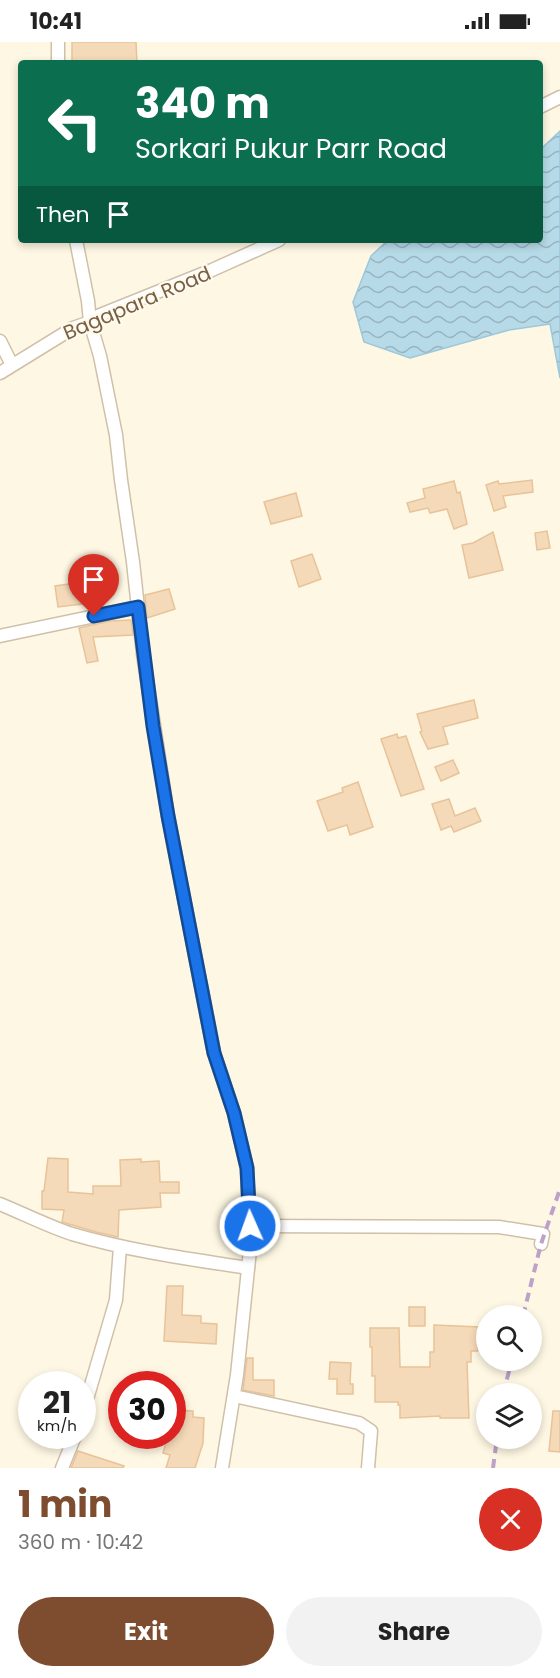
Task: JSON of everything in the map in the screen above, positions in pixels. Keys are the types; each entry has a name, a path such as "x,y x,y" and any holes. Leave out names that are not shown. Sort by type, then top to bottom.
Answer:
{"street":[{"path":"58,42 58,60"},
{"path":"543,106 560,98"},
{"path":"77,243 90,322 100,356 116,435 152,716 168,816 212,1043 234,1113 247,1168 250,1250 234,1396 222,1468"},
{"name":"Bagapara Road","path":"0,373 73,328 90,322 100,315 272,243"},
{"path":"0,341 12,365"},
{"path":"0,636 138,607"},
{"path":"0,1204 69,1233 120,1247 248,1268"},
{"path":"250,1226 499,1227 543,1234 541,1244"},
{"path":"95,1371 116,1300 120,1247"},
{"path":"234,1396 359,1423 371,1431 368,1468"},
{"path":"62,1468 70,1449"}],"water":[{"path":"560,131 560,378 550,324 509,330 410,358 364,342 353,302 371,256 385,243 543,243 543,147"}],"building":[{"path":"72,42 136,42 137,60 72,60"},
{"path":"532,480 533,492 503,496 506,507 494,511 486,485 498,481 499,484"},
{"path":"454,481 457,493 460,492 467,524 454,529 447,509 430,513 428,508 410,512 407,503 425,498 423,489"},
{"path":"296,493 302,516 271,524 264,502"},
{"path":"547,531 550,548 537,550 535,533"},
{"path":"493,532 503,570 469,578 462,545 473,543"},
{"path":"312,554 321,579 299,587 291,561"},
{"path":"104,579 107,601 58,607 55,586"},
{"path":"169,589 175,609 147,618 145,595"},
{"path":"131,620 133,635 93,637 98,661 87,663 79,628 110,621"},
{"path":"474,700 478,718 443,727 448,744 428,749 420,732 422,731 417,714"},
{"path":"397,734 398,738 406,736 424,789 401,796 381,739"},
{"path":"453,760 459,773 441,781 435,767"},
{"path":"358,782 373,827 350,835 347,825 328,831 317,801 343,792 342,788"},
{"path":"449,799 455,816 475,808 481,821 454,832 451,826 441,830 432,804"},
{"path":"48,1158 68,1159 68,1192 93,1194 93,1186 121,1186 120,1160 141,1159 141,1162 159,1161 160,1182 179,1182 179,1193 160,1193 161,1207 119,1210 118,1237 96,1232 62,1222 64,1210 42,1209 42,1191 44,1191"},
{"path":"167,1286 183,1286 182,1315 201,1316 201,1323 217,1324 216,1344 164,1341"},
{"path":"409,1307 425,1307 425,1326 409,1326"},
{"path":"434,1325 476,1327 476,1351 471,1351 471,1362 467,1362 469,1418 440,1418 440,1416 400,1418 398,1402 375,1402 370,1328 399,1328 400,1367 430,1367 430,1352 434,1352"},
{"path":"247,1358 253,1358 253,1380 274,1380 274,1396 243,1390"},
{"path":"330,1362 351,1363 350,1384 353,1384 353,1394 337,1394 337,1379 329,1379"},
{"path":"186,1411 193,1411 193,1417 204,1418 203,1443 195,1468 166,1468 170,1455 163,1453 164,1449 186,1449"},
{"path":"553,1411 560,1411 560,1452 549,1451"},
{"path":"78,1451 124,1466 123,1468 71,1468"}],"railway":[{"path":"526,1305 541,1244 560,1189"},
{"path":"506,1383 509,1371"},
{"path":"493,1468 496,1449"}],"route":[{"path":"94,616 138,607 153,726 168,816 207,1022 224,1087 234,1113 247,1168 250,1226"}]}
